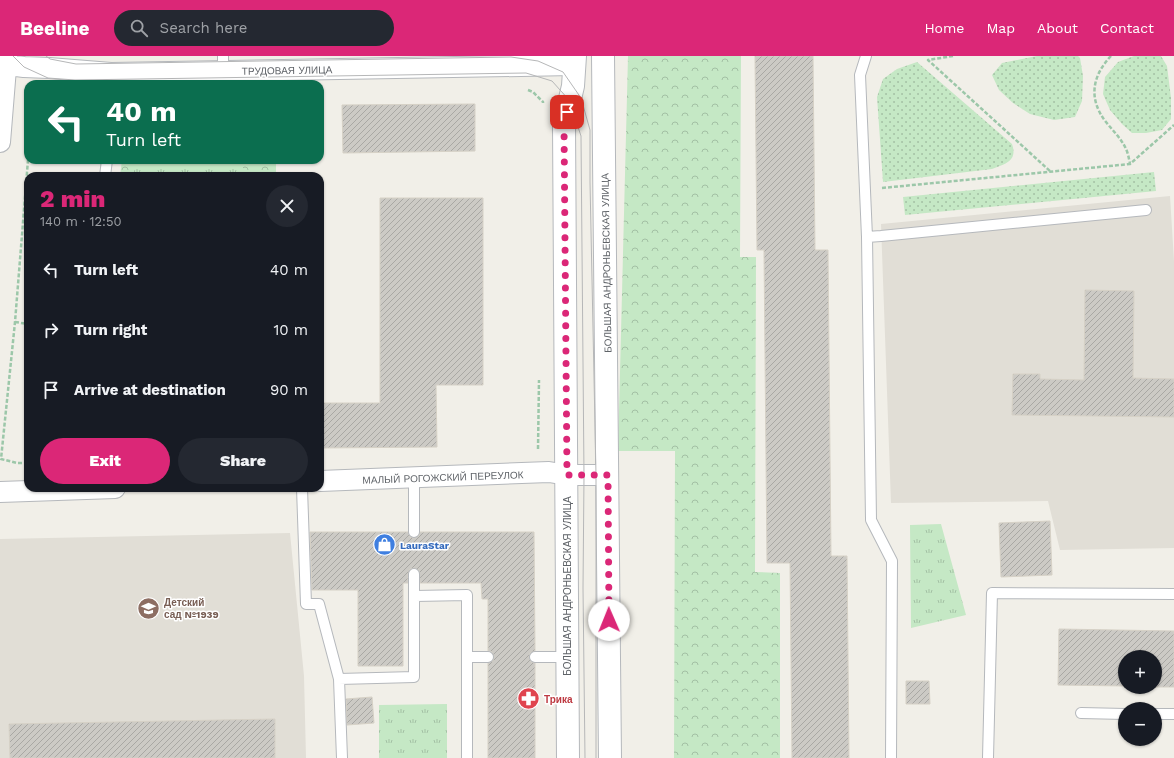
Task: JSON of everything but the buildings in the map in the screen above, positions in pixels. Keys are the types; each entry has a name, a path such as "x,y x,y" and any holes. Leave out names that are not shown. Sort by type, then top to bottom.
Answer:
{"street":[{"name":"БОЛЬШАЯ АНДРОНЬЕВСКАЯ УЛИЦА","path":"603,56 610,758"},
{"name":"БОЛЬШАЯ АНДРОНЬЕВСКАЯ УЛИЦА","path":"568,758 564,124 573,86 574,60"},
{"name":"ТРУДОВАЯ УЛИЦА","path":"5,61 24,67 49,68 111,78 223,63 306,65 574,60"},
{"path":"0,142 5,61"},
{"name":"МАЛЫЙ РОГОЖСКИЙ ПЕРЕУЛОК","path":"324,481 549,472 567,475 608,475"},
{"path":"0,492 24,491"}],"lane":[{"path":"866,56 860,75 867,237 871,520 892,561 891,758"},
{"path":"867,237 1146,210"},
{"path":"414,478 414,532"},
{"path":"302,492 306,604 319,604 339,679 342,758"},
{"path":"339,679 414,677 414,574"},
{"path":"988,758 992,593 1174,594"},
{"path":"415,596 467,595 468,758"},
{"path":"467,657 488,657"},
{"path":"535,657 568,658"},
{"path":"1081,713 1118,714"},
{"path":"1162,714 1174,714"}],"path":[{"path":"953,56 928,60 1051,172"},
{"path":"1111,56 1104,64 1094,82 1094,100 1105,121 1118,136 1127,150 1130,164"},
{"path":"526,90 533,92 543,102 543,110"},
{"path":"865,190 1130,164 1174,125"},
{"path":"24,206 0,459 24,463"},
{"path":"14,322 24,323"},
{"path":"538,450 539,379"}],"shaded area":[{"path":"1170,196 1174,261 1174,548 1060,550 1048,501 891,503 881,224"},
{"name":"Детский сад №1939","path":"290,533 304,676 306,758 0,758 0,539"}],"green space":[{"path":"628,56 741,56 740,257 756,257 755,572 780,573 780,758 674,758 675,451 618,451"},
{"path":"1037,56 1078,56 1080,58 1083,76 1082,101 1075,117 1054,120 1030,114 1013,103 999,90 992,75 1002,63"},
{"path":"1134,56 1161,56 1167,66 1171,98 1171,119 1162,130 1146,133 1132,133 1110,110 1103,94 1105,77 1118,62"},
{"path":"917,62 1012,144 1013,154 1009,161 992,169 883,182 877,97 883,79 897,69"},
{"path":"122,164 134,164 134,172 120,172"},
{"path":"134,164 243,164 243,172 134,172"},
{"path":"243,164 276,164 276,172 243,172"},
{"path":"1154,172 1156,191 905,215 903,197"},
{"path":"941,524 966,615 911,628 910,525"},
{"path":"447,704 447,758 379,758 379,705"}],"tram line":[{"path":"13,56 24,67 48,78 75,80 526,73 552,81 569,100 581,136 585,758"},
{"path":"46,56 50,59 76,64 511,57 538,61 563,72 581,98 590,130 596,475 596,758"}],"place":[{"name":"LauraStar","path":"384,545"},
{"name":"Детский сад №1939","path":"149,608"},
{"name":"Трика","path":"529,699"}],"route":[{"path":"567,112 564,124 567,475 608,475 609,620"}]}
